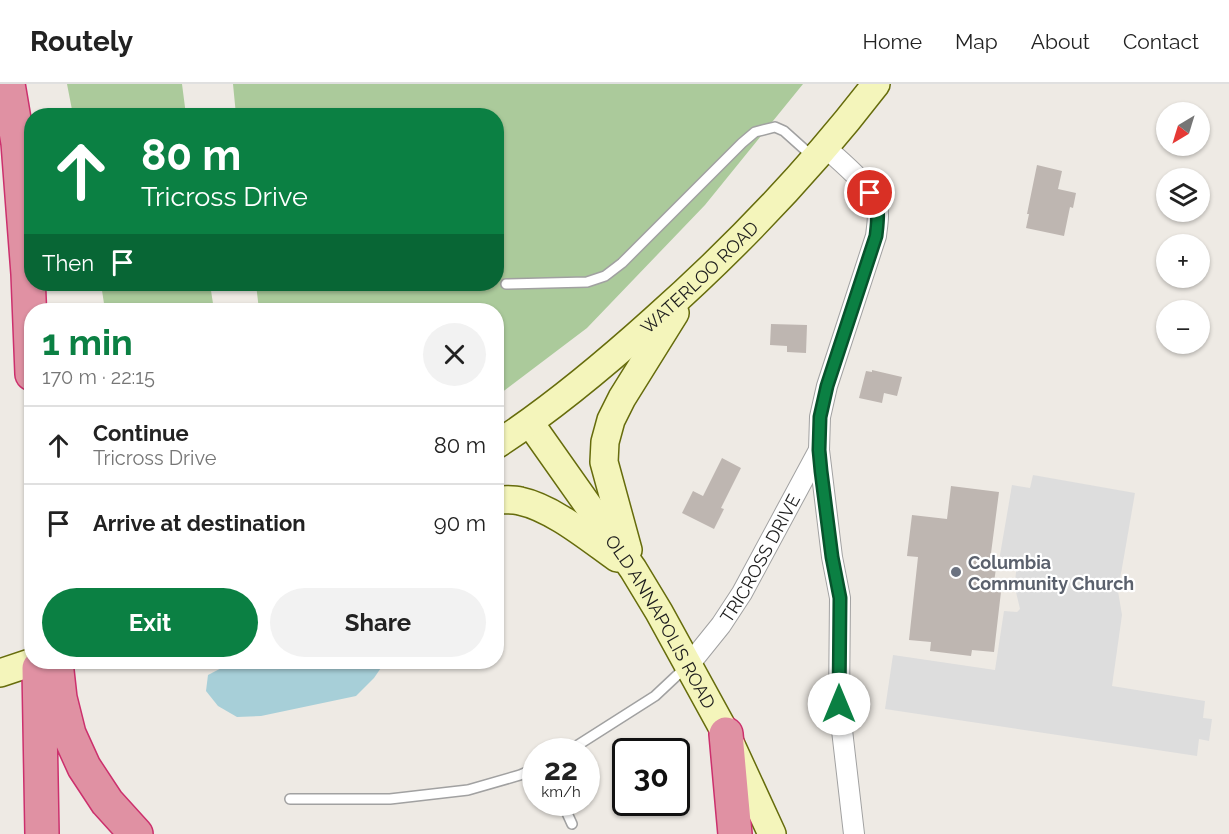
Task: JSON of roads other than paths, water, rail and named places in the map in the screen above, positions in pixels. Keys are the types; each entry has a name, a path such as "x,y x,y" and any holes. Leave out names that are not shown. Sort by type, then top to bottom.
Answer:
{"highway":[{"path":"8,84 18,143 24,222"},
{"path":"39,669 42,834"},
{"path":"57,669 60,698 69,734 84,767 107,802 136,834"},
{"path":"726,734 735,834"}],"main road":[{"name":"WATERLOO ROAD","path":"504,440 530,423 618,352 693,285 753,226 820,153 876,84"},
{"path":"633,568 604,462 605,442 611,420 622,398 693,285"},
{"name":"OLD ANNAPOLIS ROAD","path":"530,423 633,568 726,734 772,834"},
{"path":"504,500 519,501 547,511 633,568"},
{"path":"0,673 24,665"}],"street":[{"name":"TRICROSS DRIVE","path":"688,666 721,625 742,593 819,450 820,417 827,386 876,236 877,204 870,193 860,180 820,153"},
{"path":"819,450 832,557 840,598 839,704 854,834"}],"lane":[{"path":"506,284 587,282 605,276 622,263 755,132 775,126 820,153"},
{"path":"589,738 654,696 688,666"},
{"path":"290,799 390,799 468,790 522,774"},
{"path":"568,816 572,824"}],"water":[{"path":"220,669 380,669 356,696 261,716 237,717 218,706 206,691 208,675"}],"place":[{"name":"Columbia Community Church","path":"956,572"}]}
